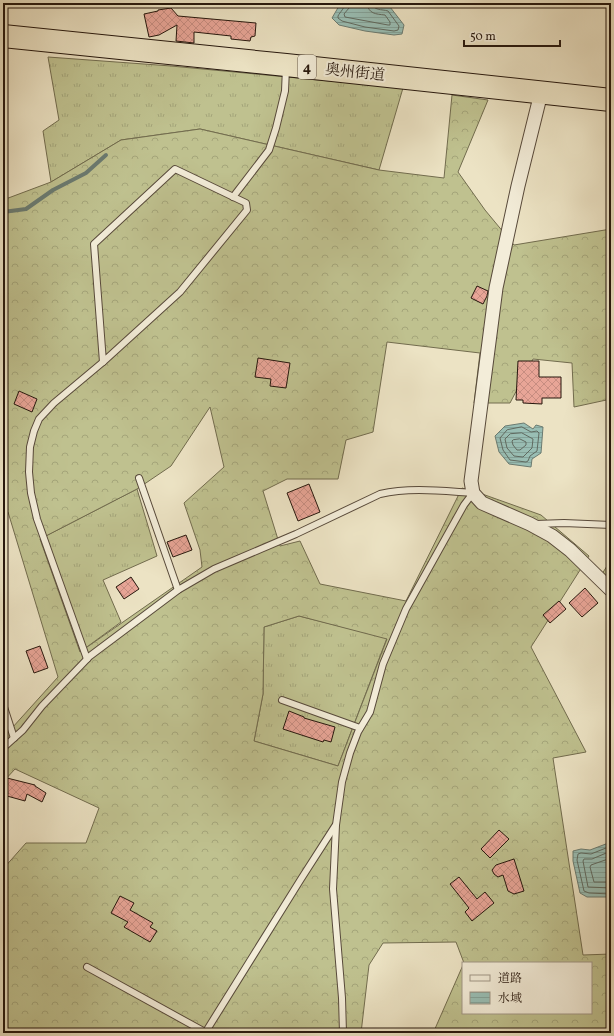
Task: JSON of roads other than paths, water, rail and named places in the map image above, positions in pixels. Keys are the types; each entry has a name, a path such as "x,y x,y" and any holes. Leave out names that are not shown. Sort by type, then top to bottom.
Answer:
{"highway":[{"name":"奥州街道","path":"3,36 611,100"}],"street":[{"path":"541,93 518,186 496,288 471,481 473,493 482,503 530,524 552,536 570,550 611,590"}],"lane":[{"path":"233,197 269,150 285,91 286,65"},
{"path":"87,659 37,519 30,493 30,447 34,431 39,420 54,403 103,362 180,292 247,210 246,203 175,169 94,244 103,362"},
{"path":"139,478 178,590"},
{"path":"3,748 23,730 42,706 87,659 178,590 214,569 296,534 380,494 394,490 473,493"},
{"path":"343,1033 342,998 333,889 336,825 342,782 350,753 360,728 370,712 383,664 406,609 464,505 473,493"},
{"path":"530,524 564,523 611,525"},
{"path":"282,700 360,728"},
{"path":"3,704 14,738"},
{"path":"87,967 205,1033 336,825"}],"water":[{"path":"345,3 363,3 390,7 404,25 402,34 394,35 365,31 339,25 332,18 339,6"},
{"path":"524,423 533,429 536,425 543,427 541,453 532,459 531,467 509,464 499,452 495,436 505,426"},
{"path":"611,842 611,897 587,897 580,893 573,861 573,851 581,849 590,850"}],"waterway":[{"path":"3,212 26,209 53,190 86,173 106,155"}]}
